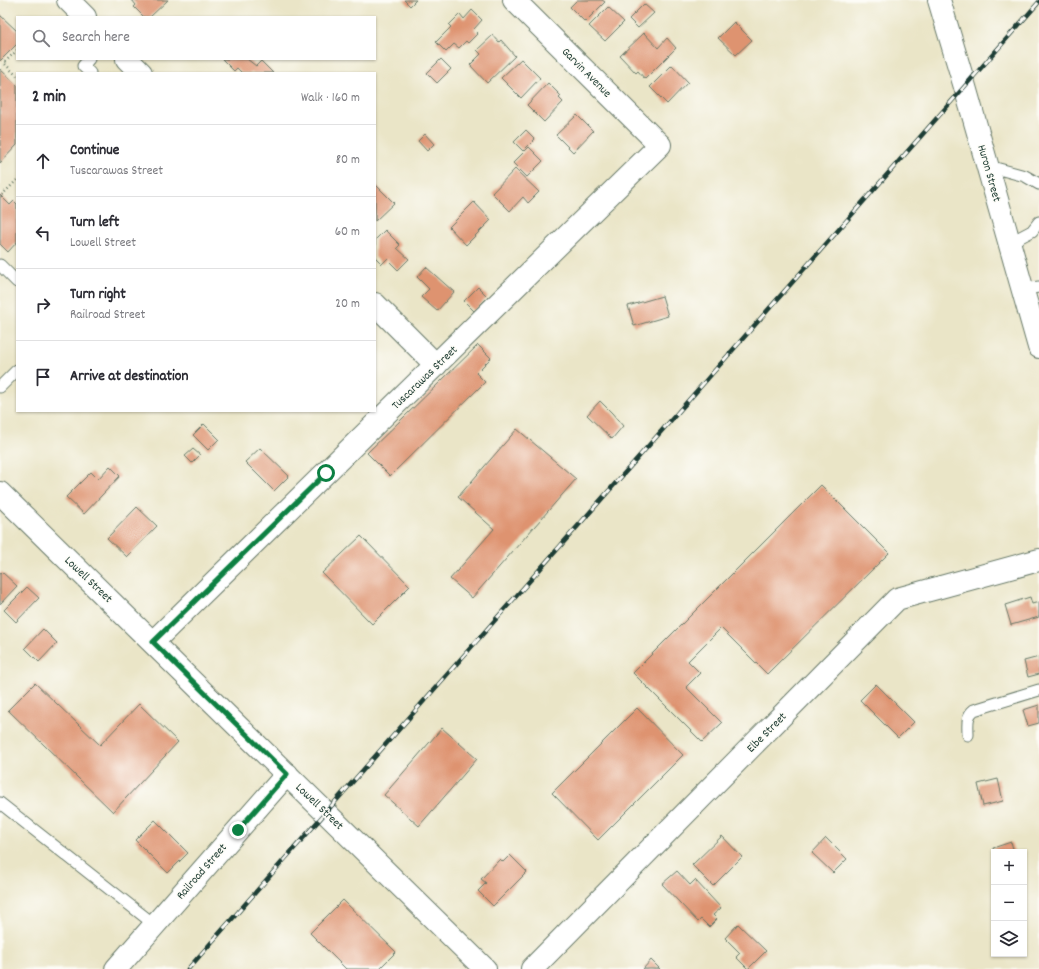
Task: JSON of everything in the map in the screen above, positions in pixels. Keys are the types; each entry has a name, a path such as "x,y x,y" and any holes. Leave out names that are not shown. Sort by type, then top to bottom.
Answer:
{"street":[{"path":"68,0 84,16"},
{"name":"Garvin Avenue","path":"514,0 660,145"},
{"name":"Huron Street","path":"939,0 1010,243 1031,288 1039,345"},
{"name":"Tuscarawas Street","path":"153,642 660,145"},
{"path":"376,305 436,365"},
{"name":"Lowell Street","path":"0,492 485,969"},
{"name":"Elbe Street","path":"532,969 897,599 1039,560"},
{"name":"Railroad Street","path":"116,969 287,774"}],"lane":[{"path":"88,60 83,66 89,72"},
{"path":"988,166 1025,176 1039,184"},
{"path":"1010,243 1032,231 1039,222"},
{"path":"0,265 16,281"},
{"path":"0,387 16,371"},
{"path":"968,735 968,720 970,712 1039,690"},
{"path":"0,803 154,925"}],"path":[{"path":"16,51 4,63 16,75"},
{"path":"2,195 16,181"}],"building":[{"path":"132,0 168,0 151,16 143,16 134,7 136,5"},
{"path":"404,0 416,0 410,6"},
{"path":"577,0 602,0 605,2 585,22 570,7"},
{"path":"644,4 654,13 638,28 629,19"},
{"path":"608,7 624,22 605,41 589,26"},
{"path":"472,10 482,20 474,29 478,33 468,43 466,41 459,48 454,44 446,52 436,42 451,27 449,25 460,14 464,19"},
{"path":"0,15 16,30 16,45 0,61"},
{"path":"734,22 752,40 736,55 718,38"},
{"path":"644,33 658,48 667,38 676,48 645,79 638,71 636,73 620,56"},
{"path":"493,35 499,42 501,40 515,56 487,83 470,65 481,54 477,50"},
{"path":"441,59 451,69 437,83 427,73"},
{"path":"521,59 540,78 521,98 501,78"},
{"path":"223,60 248,60 256,66 261,61 272,72 241,72 237,68 234,71"},
{"path":"672,65 688,82 667,104 650,87"},
{"path":"0,69 16,84 16,146 0,163"},
{"path":"548,83 561,96 559,98 563,102 544,122 527,105"},
{"path":"577,115 593,131 573,152 556,135"},
{"path":"526,130 535,139 523,151 514,142"},
{"path":"425,134 434,144 427,151 418,141"},
{"path":"529,147 543,161 527,177 513,163"},
{"path":"515,169 539,192 528,203 523,197 510,211 492,193"},
{"path":"376,185 394,203 376,220"},
{"path":"0,195 10,205 14,201 16,203 16,243 8,252 0,244"},
{"path":"474,202 491,220 466,245 449,227"},
{"path":"385,230 400,245 397,248 409,259 398,270 387,259 382,264 376,258 376,239"},
{"path":"426,267 454,292 437,311 421,297 429,289 417,277"},
{"path":"478,287 488,297 474,311 464,301"},
{"path":"662,296 668,316 634,326 628,306"},
{"path":"478,345 491,358 476,373 485,382 390,476 367,453"},
{"path":"600,401 623,426 612,439 587,415"},
{"path":"204,424 219,439 208,450 193,435"},
{"path":"517,429 576,479 472,598 450,579 494,529 458,497"},
{"path":"260,448 289,476 274,491 245,462"},
{"path":"193,449 200,455 192,463 185,456"},
{"path":"110,466 120,476 84,514 66,497 91,472 98,479"},
{"path":"821,485 889,553 767,674 721,628 688,661 700,673 686,687 722,723 702,742 633,673"},
{"path":"137,507 157,526 127,557 107,538"},
{"path":"361,536 410,586 372,624 322,573"},
{"path":"2,572 17,586 0,604 0,574"},
{"path":"27,587 39,598 16,622 4,610"},
{"path":"1030,597 1032,604 1039,602 1039,617 1011,625 1005,605"},
{"path":"43,629 57,643 39,662 25,648"},
{"path":"1039,657 1039,674 1028,677 1024,661"},
{"path":"35,683 100,745 139,704 178,742 113,812 8,710"},
{"path":"876,684 914,722 898,738 860,700"},
{"path":"1039,705 1039,723 1028,726 1023,710"},
{"path":"637,708 683,755 598,840 552,793"},
{"path":"442,728 477,759 419,826 384,795"},
{"path":"998,779 1003,801 983,806 978,784"},
{"path":"155,820 188,853 168,873 135,840"},
{"path":"722,836 742,857 713,886 692,865"},
{"path":"826,838 847,859 833,873 812,853"},
{"path":"1011,842 1013,849 993,849"},
{"path":"510,855 527,872 493,906 478,891 486,883 481,879 500,859 503,862"},
{"path":"677,871 690,885 695,880 721,908 713,915 717,919 709,927 701,919 698,922 662,884"},
{"path":"343,900 396,952 379,969 346,969 310,933"},
{"path":"738,924 766,951 748,969 736,957 740,953 725,938"},
{"path":"651,960 660,969 643,969"}],"railway":[{"path":"188,969 1039,2"}],"route":[{"path":"238,830 287,774 153,642 326,473"}]}
